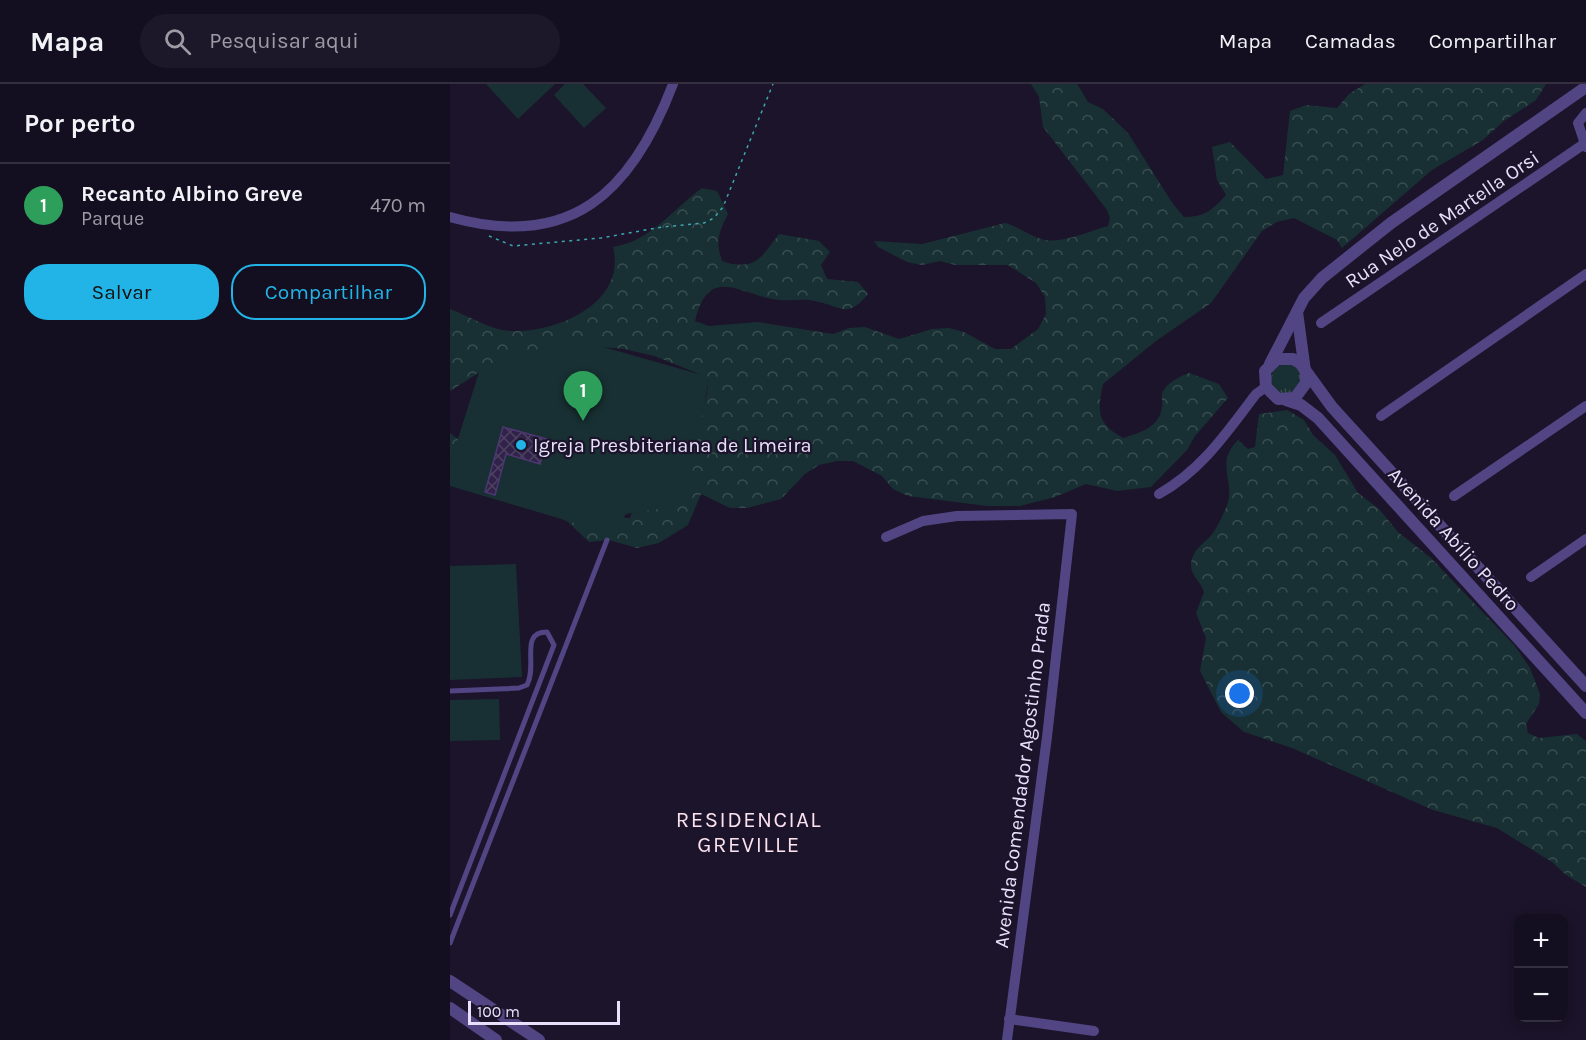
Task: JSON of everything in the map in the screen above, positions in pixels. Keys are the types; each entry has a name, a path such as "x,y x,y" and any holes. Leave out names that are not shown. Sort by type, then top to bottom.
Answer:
{"street":[{"path":"450,217 472,223 523,228 556,223 602,196 630,170 644,149 658,123 673,84"},
{"path":"1297,312 1306,383 1302,392 1295,398 1278,399 1266,387 1265,371 1304,298 1322,278 1391,223 1586,87"},
{"path":"1585,146 1578,123 1586,113"},
{"name":"Rua Nelo de Martella Orsi","path":"1320,323 1585,146"},
{"path":"1381,416 1586,274"},
{"path":"1270,364 1277,359 1293,359 1306,372"},
{"name":"Avenida Abílio Pedro","path":"1306,372 1332,407 1586,686"},
{"path":"1159,494 1183,481 1201,464 1256,394 1266,387"},
{"name":"Avenida Abílio Pedro","path":"1286,400 1301,405 1318,418 1586,713"},
{"path":"1454,496 1586,406"},
{"name":"Avenida Comendador Agostinho Prada","path":"886,537 922,521 957,516 1072,514 1047,737 1007,1040"},
{"path":"1531,577 1586,539"},
{"path":"450,981 539,1040"},
{"path":"450,1008 496,1040"},
{"path":"1009,1019 1094,1031"}],"lane":[{"path":"450,943 607,540"},
{"path":"450,691 519,688 527,684 533,666 530,643 534,635 547,632 552,638 554,645 450,915"}],"path":[{"path":"472,223 498,242 513,246 601,238 662,227 705,223 714,218 723,207 774,84"}],"green space":[{"path":"486,84 555,84 518,119"},
{"path":"565,84 583,84 606,108 584,128 554,95"},
{"path":"1031,84 1077,84 1088,102 1103,109 1128,133 1173,204 1184,217 1208,212 1226,195 1217,180 1212,147 1230,142 1266,179 1283,175 1290,111 1306,105 1337,108 1349,94 1365,84 1546,84 1536,100 1504,121 1483,140 1432,170 1342,248 1337,240 1294,218 1277,222 1262,231 1211,303 1156,341 1103,384 1100,402 1101,416 1114,433 1123,438 1153,424 1160,414 1164,389 1174,380 1189,373 1219,384 1228,398 1195,436 1187,450 1151,487 1117,491 1086,484 1055,497 1020,506 987,506 908,496 893,489 882,476 853,461 837,461 819,465 805,474 781,499 747,508 730,508 701,494 688,525 659,543 637,548 609,540 589,542 568,522 547,511 481,495 470,489 450,468 450,433 466,445 613,517 630,518 633,509 705,401 708,386 697,373 654,356 624,349 592,346 488,367 450,391 450,309 487,325 511,331 548,327 567,320 584,311 599,299 609,284 615,267 613,247 627,244 650,231 702,188 717,191 728,214 719,236 722,261 742,265 756,261 779,234 819,241 830,252 821,265 827,279 858,282 868,294 855,307 843,309 811,300 779,300 739,289 718,287 709,292 701,303 695,321 709,326 758,322 833,334 849,328 865,327 899,339 932,329 949,328 964,332 995,349 1011,349 1038,329 1046,314 1045,297 1036,283 1008,265 955,265 940,261 922,265 907,262 878,247 874,241 922,244 1005,223 1041,239 1057,240 1108,226 1110,218 1107,210 1043,127 1039,97"},
{"path":"572,338 709,377 689,490 664,508 626,514 612,534 450,486 450,464 480,369"},
{"path":"1286,364 1297,368 1301,379 1297,390 1286,394 1275,390 1271,379 1275,368"},
{"path":"1287,410 1304,420 1313,435 1335,455 1358,493 1379,509 1398,532 1431,558 1515,646 1530,668 1540,694 1539,704 1526,724 1528,733 1539,738 1577,734 1586,741 1586,887 1566,875 1552,862 1497,828 1433,810 1292,748 1244,732 1221,712 1200,671 1206,638 1196,613 1204,592 1192,571 1191,563 1195,552 1215,530 1227,505 1229,489 1226,465 1231,449 1238,440 1248,449 1255,447 1259,414"},
{"path":"516,564 522,677 450,680 450,566"},
{"path":"499,699 500,740 450,741 450,700"}],"building":[{"name":"Igreja Presbiteriana de Limeira","path":"503,427 547,439 540,464 506,454 495,495 485,492"}],"place":[{"name":"Recanto Albino Greve","path":"583,421"},
{"name":"Igreja Presbiteriana de Limeira","path":"521,445"}],"district":[{"name":"RESIDENCIAL GREVILLE","path":"749,832"}]}
